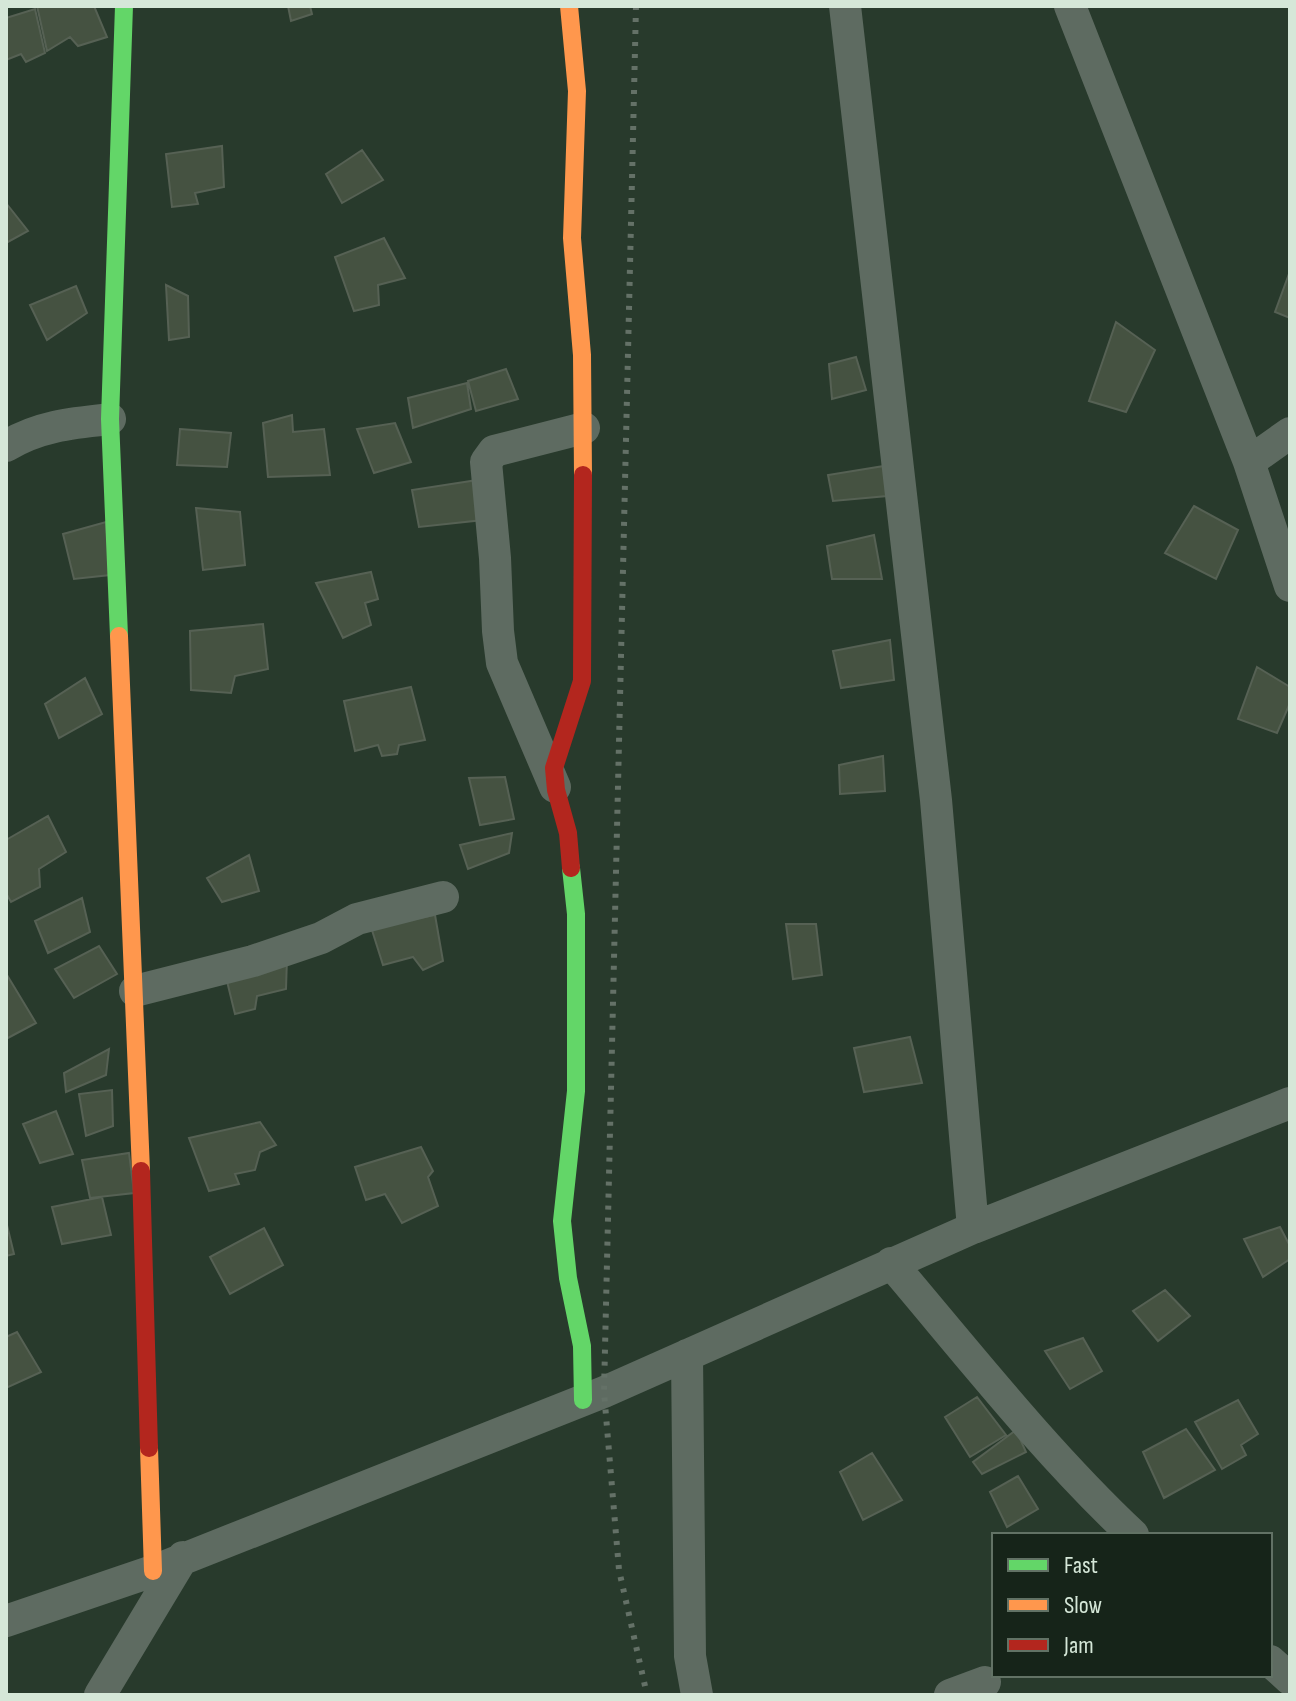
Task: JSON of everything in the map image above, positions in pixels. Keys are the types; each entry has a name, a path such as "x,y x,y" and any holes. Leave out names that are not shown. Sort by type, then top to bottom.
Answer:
{"street":[{"path":"124,6 110,419 135,991 153,1571"},
{"path":"556,790 554,768 576,704 584,660 582,355 572,238 577,91 569,6"},
{"path":"845,6 936,800 973,1228"},
{"path":"1070,6 1249,462 1290,586"},
{"path":"6,446 28,433 57,424 110,419"},
{"path":"583,1400 582,1346 568,1278 562,1221 576,1091 576,914 568,833 556,790 502,663 486,462 494,451 584,428"},
{"path":"1249,462 1290,433"},
{"path":"135,991 253,961 321,938 357,919 443,897"},
{"path":"6,1621 153,1571 583,1400 973,1228 1290,1103"},
{"path":"891,1263 1002,1394 1131,1533"},
{"path":"687,1355 690,1656 697,1695"},
{"path":"104,1694 183,1557"},
{"path":"1272,1663 1290,1679"},
{"path":"950,1695 985,1682"}],"building":[{"path":"37,6 94,6 107,37 78,46 70,37 47,51"},
{"path":"288,6 310,6 312,14 291,21"},
{"path":"35,9 45,53 26,62 21,54 6,60 6,18"},
{"path":"222,146 224,187 195,193 198,204 172,207 166,154"},
{"path":"362,150 383,180 342,203 326,174"},
{"path":"6,203 28,231 6,243"},
{"path":"384,238 405,278 378,285 379,305 354,311 335,257"},
{"path":"1290,271 1290,318 1275,312"},
{"path":"166,285 188,296 189,337 169,340"},
{"path":"76,286 87,313 47,340 30,305"},
{"path":"1116,322 1155,350 1126,412 1089,401"},
{"path":"856,357 866,390 832,399 829,364"},
{"path":"506,369 518,399 476,411 468,381"},
{"path":"467,383 471,409 413,428 408,398"},
{"path":"292,415 293,432 324,429 330,475 268,477 263,423"},
{"path":"395,423 411,462 374,473 357,429"},
{"path":"180,429 231,433 227,467 177,465"},
{"path":"884,466 887,496 833,501 828,475"},
{"path":"484,479 483,520 419,527 412,490"},
{"path":"1194,506 1238,530 1216,579 1165,553"},
{"path":"196,508 240,512 245,565 203,570"},
{"path":"106,522 110,575 74,579 63,534"},
{"path":"874,535 882,579 832,579 827,546"},
{"path":"371,572 378,599 365,603 371,625 343,638 316,583"},
{"path":"263,624 268,669 235,676 231,693 191,690 190,631"},
{"path":"890,640 894,680 841,688 833,651"},
{"path":"1257,667 1290,687 1290,703 1277,733 1238,719"},
{"path":"85,678 102,714 59,738 45,704"},
{"path":"411,687 425,740 399,745 397,754 382,756 378,745 355,751 344,701"},
{"path":"883,756 885,791 840,794 839,765"},
{"path":"505,777 514,819 480,825 469,778"},
{"path":"48,816 66,852 39,869 40,887 11,902 6,893 6,840"},
{"path":"512,833 509,853 468,869 460,845"},
{"path":"249,855 259,891 222,902 207,878"},
{"path":"82,898 90,932 48,953 35,921"},
{"path":"435,915 443,961 423,970 413,957 383,965 371,927"},
{"path":"786,924 816,924 822,975 793,979"},
{"path":"99,946 117,974 74,998 55,969"},
{"path":"287,958 286,989 257,996 255,1009 235,1014 225,973"},
{"path":"6,976 36,1023 6,1039"},
{"path":"910,1037 922,1083 864,1092 854,1048"},
{"path":"109,1049 106,1075 66,1092 64,1073"},
{"path":"112,1090 113,1126 86,1136 79,1094"},
{"path":"56,1111 73,1154 40,1163 23,1124"},
{"path":"260,1122 276,1145 260,1152 255,1170 235,1174 239,1184 209,1191 189,1138"},
{"path":"421,1147 433,1171 428,1177 438,1206 402,1223 385,1194 366,1200 355,1167"},
{"path":"129,1153 134,1193 90,1198 82,1160"},
{"path":"102,1197 111,1235 62,1244 52,1207"},
{"path":"6,1221 14,1254 6,1256"},
{"path":"1280,1227 1290,1246 1290,1259 1263,1277 1244,1239"},
{"path":"264,1228 283,1265 230,1294 210,1257"},
{"path":"1165,1290 1190,1316 1158,1341 1133,1311"},
{"path":"17,1332 41,1372 6,1388 6,1337"},
{"path":"1083,1338 1102,1371 1070,1389 1045,1351"},
{"path":"977,1397 1006,1435 970,1457 945,1417"},
{"path":"1238,1400 1258,1434 1241,1445 1246,1455 1222,1469 1195,1422"},
{"path":"1186,1429 1215,1470 1164,1498 1143,1452"},
{"path":"1016,1430 1026,1452 982,1474 973,1462"},
{"path":"872,1453 902,1500 863,1520 840,1472"},
{"path":"1018,1476 1038,1509 1007,1527 990,1492"}],"railway":[{"path":"636,6 604,1392 619,1570 647,1695"}],"traffic: fast":[{"path":"119,636 110,419 124,6"},
{"path":"571,868 576,914 576,1091 562,1221 568,1278 582,1346 583,1400"}],"traffic: slow":[{"path":"569,6 577,91 572,238 582,355 583,475"},
{"path":"119,636 141,1171"},
{"path":"149,1448 153,1571"}],"traffic: jam":[{"path":"571,868 568,833 556,790 554,768 582,681 583,475"},
{"path":"141,1171 149,1448"}]}
